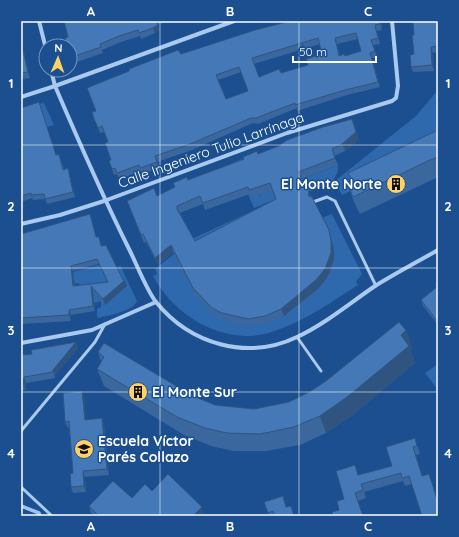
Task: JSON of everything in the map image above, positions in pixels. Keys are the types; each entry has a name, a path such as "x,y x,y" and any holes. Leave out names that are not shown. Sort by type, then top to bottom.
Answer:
{"street":[{"path":"39,21 43,38"},
{"path":"21,97 234,21"},
{"name":"Calle Ingeniero Tulio Larrínaga","path":"21,224 60,215 104,201 287,133 386,103 396,98 398,86 392,21"},
{"path":"53,78 55,86 104,201 156,302 184,326 203,339 224,346 256,349 297,337 376,286 438,250"},
{"path":"21,343 92,330 156,302"}],"lane":[{"path":"313,202 327,197 335,201 376,286"},
{"path":"21,431 95,342 105,324"},
{"path":"297,337 321,371"},
{"path":"21,487 52,516"}],"shaded area":[{"path":"438,90 438,149 342,195 335,182 308,192 322,218 332,214 362,274 356,282 358,285 316,312 295,323 272,332 254,336 219,332 203,325 188,316 174,304 163,291 153,276 157,274 155,269 194,238 291,193 292,179 305,178 338,165 338,171 334,179 335,181 416,116"},
{"path":"44,103 54,125 21,134 21,108"},
{"path":"253,155 248,187 252,197 262,195 259,187 269,182 276,199 254,208 234,162"},
{"path":"103,264 109,285 97,296 105,304 116,270 120,265 137,301 130,308 98,318 97,309 101,307 101,301 94,303 92,290 79,291 79,283 75,284 73,272"},
{"path":"438,364 438,390 425,373"}],"building":[{"path":"64,21 156,21 158,25 139,33 138,30 119,36 100,44 101,47 78,55 78,38 65,38 68,37"},
{"path":"291,21 380,21 380,24 375,25 378,38 371,40 375,51 370,53 378,82 295,105 295,103 256,118 251,118 190,144 155,156 157,162 140,168 139,165 117,173 115,168 112,169 109,161 111,160 105,143 108,142 102,126 98,128 94,119 92,112 96,111 87,88 129,71 129,69 178,50 181,54 255,30","holes":["356,33 361,51 345,56 344,54 339,56 335,38","318,38 322,54 306,59 308,65 281,73 279,69 259,77 252,58","239,67 248,91 226,99 216,75"]},
{"path":"413,21 438,21 438,46 431,47 432,65 411,67 410,55 414,54 412,35 414,35"},
{"path":"21,42 28,72 21,73"},
{"path":"39,102 56,155 59,154 63,170 68,168 73,192 45,199 44,194 31,195 31,193 21,196 21,108"},
{"path":"352,119 356,132 342,144 332,149 335,158 298,172 309,192 308,196 312,197 329,230 331,253 325,269 316,280 281,309 265,316 248,319 222,313 212,308 193,288 171,245 155,258 143,234 141,235 127,201 154,188 157,196 175,187 173,183 187,177 188,180 244,159 243,157 257,151 258,154 281,145 287,140 323,127","holes":["270,183 276,199 195,241 177,209 177,206 200,196 203,203 248,187 249,190"]},
{"path":"438,130 438,157 353,197 348,185 353,183 348,173"},
{"path":"90,214 96,237 99,237 101,246 106,245 123,280 125,280 103,299 91,286 93,306 69,310 69,315 21,318 21,234","holes":["97,259 108,282 73,286 71,266"]},
{"path":"438,282 438,322 421,300 437,287 435,284"},
{"path":"399,322 406,330 401,335 409,346 347,397 320,416 294,427 260,434 227,433 205,428 177,417 97,369 104,357 98,352 104,343 193,396 215,405 254,409 289,402 311,391 326,381"},
{"path":"76,342 53,370 53,372 24,377 23,384 21,384 21,355 32,354 31,350"},
{"path":"82,391 85,420 102,418 107,469 83,471 84,486 71,487 70,474 73,473 69,421 65,422 63,393"},
{"path":"415,438 417,446 413,447 422,476 429,474 438,502 438,516 422,516 409,476 402,478 401,473 361,484 363,490 355,493 363,516 333,516 332,512 339,510 337,501 344,499 336,471 355,465 358,475 392,466 386,447"},
{"path":"168,474 202,507 193,516 99,516 89,506 113,481 132,498 145,484 152,491"},
{"path":"283,496 286,507 291,506 294,516 274,516 273,511 268,513 264,502"}],"waterway":[{"path":"21,506 39,513 40,516"}],"place":[{"name":"El Monte Norte","path":"396,184"},
{"name":"El Monte Sur","path":"138,392"},
{"name":"Escuela Víctor Parés Collazo","path":"84,449"}]}
